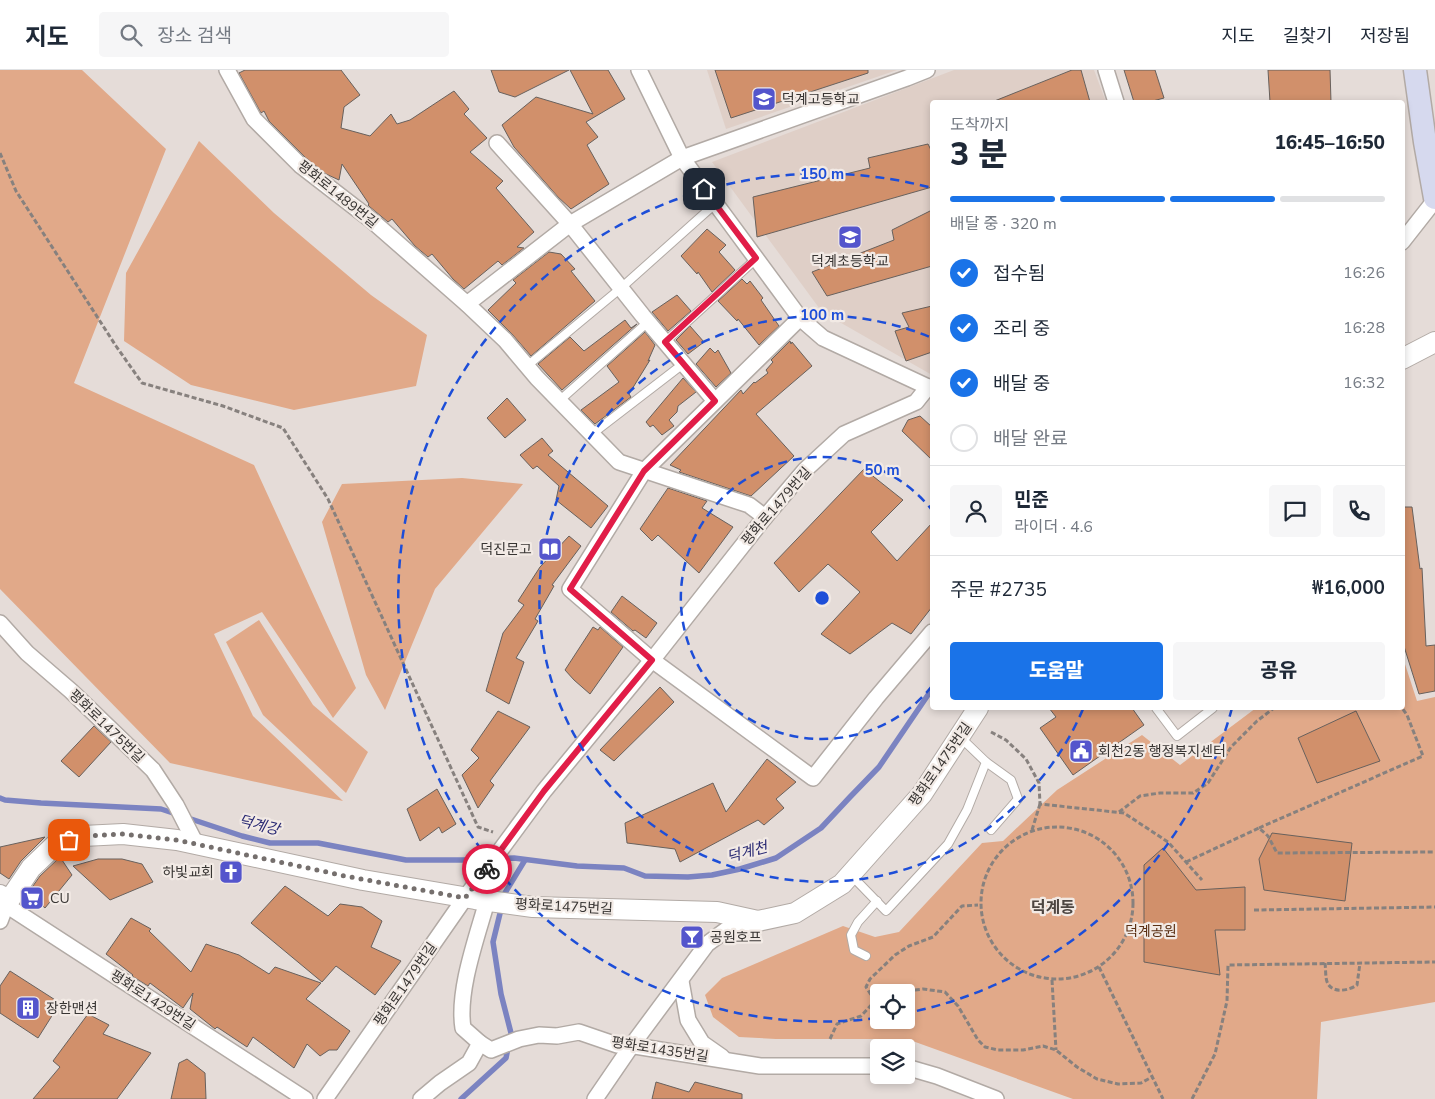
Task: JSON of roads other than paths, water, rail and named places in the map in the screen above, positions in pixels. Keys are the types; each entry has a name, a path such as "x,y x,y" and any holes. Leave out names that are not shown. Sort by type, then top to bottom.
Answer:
{"main road":[{"path":"1414,70 1435,199"}],"street":[{"name":"평화로1489번길","path":"227,70 254,118 300,165 370,219 467,304 505,340 559,401 619,462 749,505 764,517"},
{"path":"639,70 682,158 800,318 644,471 570,589 652,660 814,778 876,698 930,634"},
{"path":"467,304 570,224 682,158 906,74 927,70"},
{"path":"1106,70 1115,100"},
{"path":"497,142 570,224 648,322 715,401"},
{"path":"1405,238 1435,199"},
{"name":"평화로1479번길","path":"326,1099 465,898 544,791 652,660 764,517 805,470 844,434 916,402 930,387 823,338 800,318"},
{"path":"1405,357 1435,342"},
{"name":"평화로1475번길","path":"0,623 27,653 84,702 153,770 176,805 196,844"},
{"name":"평화로1475번길","path":"632,1045 707,944 726,930 795,913 842,884 922,794 977,710"},
{"name":"평화로1475번길","path":"2,906 31,868 55,845 83,836 123,834 177,840 345,876 465,898 533,907 717,912 758,921"},
{"name":"평화로1435번길","path":"489,901 468,967 461,1015 463,1028 491,1050 519,1039 539,1034 557,1036 579,1032 617,1045 632,1045 760,1066 870,1066"},
{"name":"평화로1429번길","path":"2,906 305,1099"},
{"name":"평화로1435번길","path":"681,980 688,1020 702,1043 725,1060"},
{"path":"421,1099 469,1063 480,1043"},
{"path":"595,1099 632,1045"},
{"path":"915,1070 996,1099"}],"lane":[{"path":"527,366 621,288 715,204"},
{"path":"665,342 756,258"},
{"path":"559,401 648,322"},
{"path":"592,434 683,364"},
{"path":"1158,710 1177,736 1210,710"},
{"path":"960,737 986,762 1011,780 1018,799 991,830"},
{"path":"850,875 886,911 948,844 968,810 986,762"},
{"path":"866,956 854,950 851,935 858,922 877,901"}],"waterway":[{"name":"덕계강","path":"0,798 41,803 161,809 242,836 270,843 318,843 406,860 514,858 577,866 624,868 645,876 688,877 712,875 776,858 821,828 879,767 930,692"},
{"name":"덕계천","path":"461,1099 506,1058 511,1033 501,994 493,942 505,893 525,860"}],"place":[{"name":"덕계고등학교","path":"764,99"},
{"name":"덕계초등학교","path":"850,237"},
{"name":"덕진문고","path":"550,549"},
{"name":"회천2동 행정복지센터","path":"1081,751"},
{"name":"하빛교회","path":"231,872"},
{"name":"CU","path":"32,898"},
{"name":"공원호프","path":"692,937"},
{"name":"장한맨션","path":"28,1008"}],"district":[{"name":"덕계동","path":"1053,907"}],"park label":[{"name":"덕계공원","path":"1151,931"}]}
